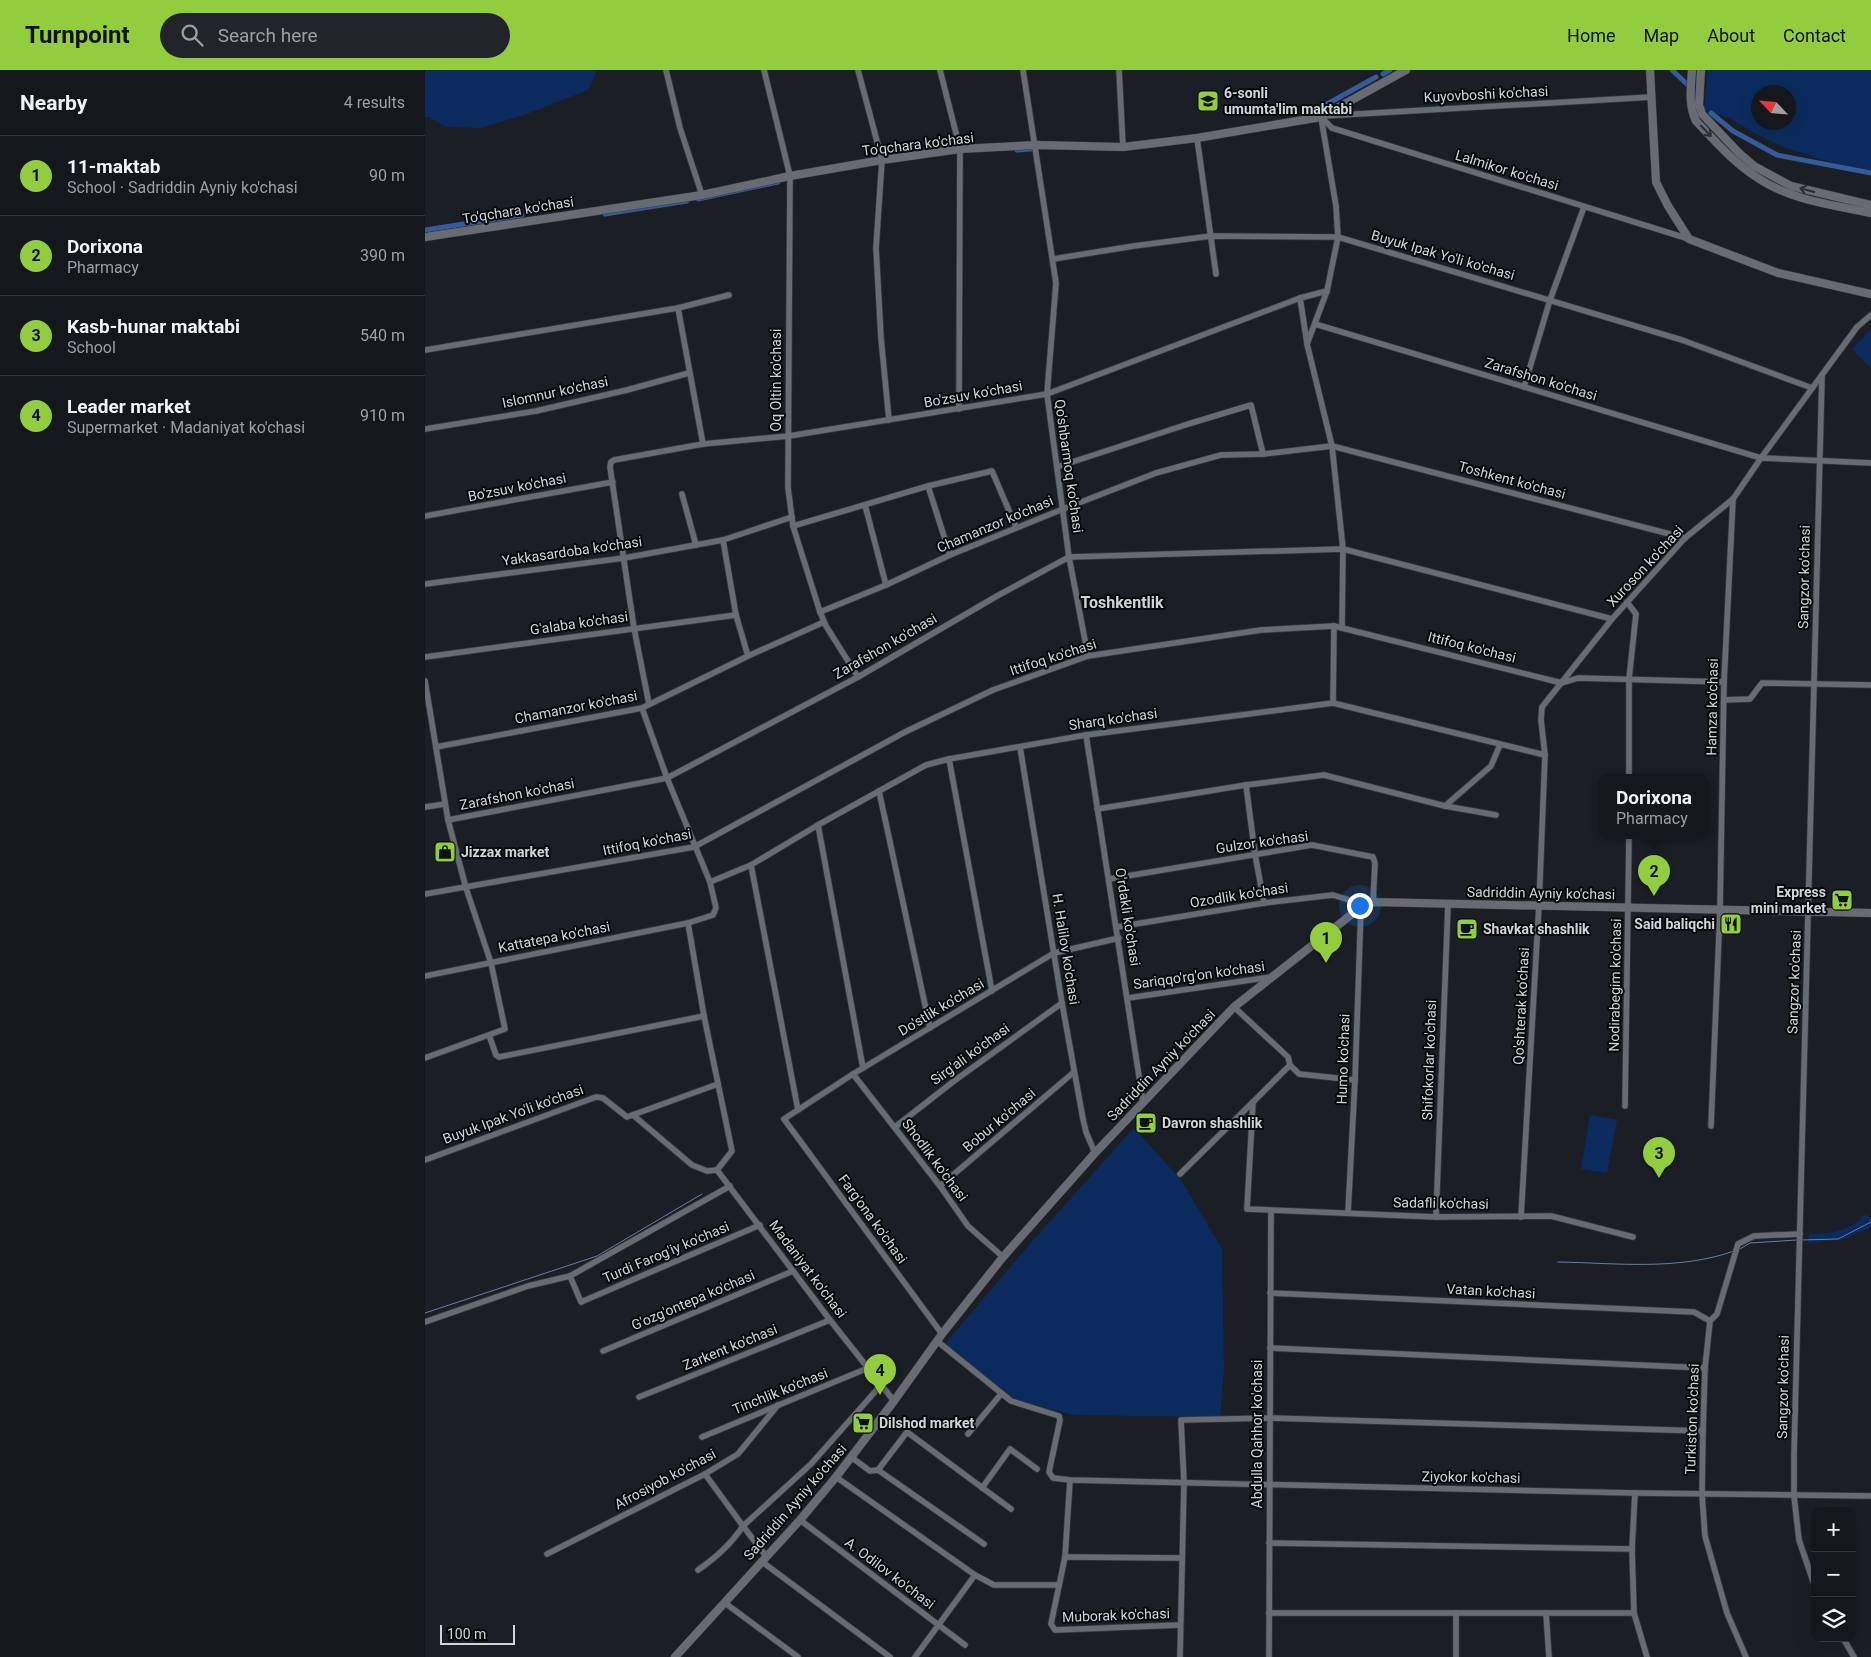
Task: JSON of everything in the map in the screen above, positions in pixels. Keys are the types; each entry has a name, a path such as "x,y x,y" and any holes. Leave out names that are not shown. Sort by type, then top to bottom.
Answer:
{"street":[{"path":"666,70 680,128 702,195"},
{"name":"Oq Oltin ko'chasi","path":"764,70 790,176 788,488 793,526 824,622 858,677"},
{"path":"858,70 882,160 875,248 889,420"},
{"path":"940,70 960,149 959,409"},
{"name":"Qo'shbarmoq ko'chasi","path":"1023,70 1057,283 1047,394 1069,557 1088,656"},
{"path":"1119,70 1123,148"},
{"name":"To'qchara ko'chasi","path":"425,236 702,195 790,176 960,149 1036,145 1123,148 1197,138 1321,116 1406,70"},
{"path":"1650,70 1655,182 1689,239 1779,274 1871,294"},
{"path":"1693,70 1690,96 1692,112 1696,121 1743,167 1759,179 1793,195 1871,212"},
{"path":"1701,70 1699,105 1702,114 1754,166 1791,186 1871,206"},
{"name":"Kuyovboshi ko'chasi","path":"1321,116 1652,97"},
{"path":"1307,344 1327,291 1337,237 1336,206 1321,116"},
{"name":"Lalmikor ko'chasi","path":"1321,116 1332,128 1689,239"},
{"path":"1197,138 1216,274"},
{"path":"1523,387 1550,300 1584,207"},
{"name":"Buyuk Ipak Yo'li ko'chasi","path":"1053,259 1211,236 1337,237 1682,340 1812,388"},
{"name":"Bo'zsuv ko'chasi","path":"425,516 613,482 611,464 614,460 703,444 789,436 1047,394 1300,298 1327,291"},
{"path":"425,350 678,308 729,295"},
{"path":"1300,298 1307,344 1332,446 1343,549 1342,627"},
{"path":"678,308 703,444"},
{"name":"Xuroson ko'chasi","path":"1343,549 1612,619 1685,538 1733,499 1857,327 1871,314"},
{"name":"Zarafshon ko'chasi","path":"1315,324 1761,458 1871,462"},
{"name":"Islomnur ko'chasi","path":"425,429 535,411 627,390 689,373"},
{"name":"Sangzor ko'chasi","path":"1811,1575 1799,1540 1794,1496 1822,375"},
{"path":"1057,468 1185,424 1251,405 1263,454"},
{"name":"Chamanzor ko'chasi","path":"820,612 887,585 1015,527 1156,474 1221,455 1263,454 1332,446"},
{"name":"Toshkent ko'chasi","path":"1332,446 1685,538"},
{"path":"793,526 928,486 992,471 1015,527"},
{"path":"613,482 634,628 649,704"},
{"path":"928,486 951,555"},
{"path":"682,494 696,545"},
{"name":"Hamza ko'chasi","path":"1711,1126 1720,909 1724,682 1733,499"},
{"path":"865,505 887,585"},
{"name":"Yakkasardoba ko'chasi","path":"425,584 624,558 696,545 723,540 792,517"},
{"path":"723,540 736,615 748,656"},
{"name":"Zarafshon ko'chasi","path":"448,820 667,778 858,677 997,596 1069,557 1343,549"},
{"path":"1627,602 1636,614 1629,679 1629,774"},
{"name":"G'alaba ko'chasi","path":"425,657 736,615"},
{"name":"Qo'shterak ko'chasi","path":"1521,1217 1539,905 1545,754 1541,720 1543,707 1612,619"},
{"name":"Chamanzor ko'chasi","path":"435,747 642,708 748,656 824,622"},
{"path":"1333,626 1333,703"},
{"name":"Ittifoq ko'chasi","path":"425,894 694,847 905,732 993,690 1088,656 1261,630 1333,626 1561,683 1578,678 1724,682"},
{"path":"425,681 432,733 448,820 466,888 491,963 505,1029 425,1058"},
{"path":"1724,700 1750,699 1762,683 1871,685"},
{"name":"Sharq ko'chasi","path":"710,882 751,865 818,825 926,766 949,759 1086,735 1333,703 1500,745 1545,754"},
{"path":"642,708 667,778 710,882"},
{"path":"425,734 432,733"},
{"name":"O'rdakli ko'chasi","path":"1086,735 1143,1102"},
{"path":"1445,806 1491,766 1500,745"},
{"name":"H. Halilov ko'chasi","path":"1020,746 1074,1072 1086,1132 1095,1152"},
{"path":"949,759 992,991"},
{"path":"1097,809 1246,785 1324,775 1445,806 1496,815"},
{"path":"1246,785 1255,854 1264,903"},
{"path":"879,791 930,1028"},
{"name":"Zarafshon ko'chasi","path":"425,807 445,804"},
{"path":"818,825 863,1068"},
{"name":"Nodirabegim ko'chasi","path":"1625,1106 1629,839"},
{"name":"Gulzor ko'chasi","path":"1109,879 1312,846 1373,856 1375,859 1373,902"},
{"path":"751,865 798,1110"},
{"name":"Kattatepa ko'chasi","path":"425,976 688,923 713,915 715,904 710,882"},
{"name":"Ozodlik ko'chasi","path":"1117,927 1264,903 1333,895 1363,906"},
{"name":"Sadriddin Ayniy ko'chasi","path":"675,1657 800,1520 836,1477 895,1401 939,1337 1003,1257 1095,1152 1234,1007 1363,906 1373,902 1871,913"},
{"name":"Shifokorlar ko'chasi","path":"1437,1217 1448,904"},
{"name":"Humo ko'chasi","path":"1348,1213 1363,906"},
{"path":"688,923 704,1016 719,1084 732,1151 717,1170 707,1171 692,1165 633,1115 719,1084"},
{"name":"Do'stlik ko'chasi","path":"784,1119 853,1074 1054,953 1119,938"},
{"name":"Sariqqo'rg'on ko'chasi","path":"1128,998 1275,976"},
{"name":"Sirg'ali ko'chasi","path":"895,1127 954,1081 1062,1003"},
{"path":"1234,1007 1288,1057 1290,1065 1299,1074 1355,1080"},
{"path":"489,1035 496,1055 499,1057 704,1016"},
{"path":"1180,1174 1290,1065"},
{"name":"Bobur ko'chasi","path":"941,1186 1074,1072"},
{"name":"Shodlik ko'chasi","path":"853,1074 941,1186 968,1226 1003,1257"},
{"name":"Buyuk Ipak Yo'li ko'chasi","path":"425,1160 600,1096 625,1117 633,1115"},
{"name":"Sadafli ko'chasi","path":"1253,1102 1247,1209 1437,1217 1551,1216 1633,1237"},
{"name":"Farg'ona ko'chasi","path":"784,1119 939,1337 1011,1401 1059,1416 1060,1420 1049,1472 1053,1478 1070,1480"},
{"name":"Madaniyat ko'chasi","path":"717,1170 830,1320 895,1401"},
{"path":"425,1322 527,1286 570,1276 730,1186"},
{"name":"Abdulla Qahhor ko'chasi","path":"1269,1657 1271,1211"},
{"name":"Turdi Farog'iy ko'chasi","path":"570,1276 581,1302 760,1226"},
{"name":"Turkiston ko'chasi","path":"1747,1657 1727,1613 1705,1536 1702,1494 1703,1430 1709,1321 1717,1314 1738,1244 1754,1236 1800,1234"},
{"name":"G'ozg'ontepa ko'chasi","path":"603,1351 793,1271"},
{"name":"Vatan ko'chasi","path":"1270,1293 1694,1312 1709,1321"},
{"name":"Zarkent ko'chasi","path":"639,1398 830,1320"},
{"path":"1270,1348 1705,1368"},
{"name":"Tinchlik ko'chasi","path":"702,1436 868,1368"},
{"path":"697,1570 707,1564 737,1535 743,1526 811,1464 881,1384"},
{"path":"968,1434 1001,1394"},
{"name":"Afrosiyob ko'chasi","path":"547,1554 705,1474 738,1454 778,1405"},
{"path":"1180,1657 1184,1482 1181,1420 1270,1418 1703,1430"},
{"path":"878,1470 907,1432 1011,1509"},
{"path":"982,1488 1010,1449 1037,1469"},
{"path":"851,1457 870,1471 878,1470 984,1544"},
{"path":"705,1474 743,1526 764,1559 891,1657"},
{"path":"836,1477 975,1575 994,1585 1059,1585"},
{"name":"Ziyokor ko'chasi","path":"1070,1480 1635,1493 1871,1496"},
{"name":"Muborak ko'chasi","path":"1070,1480 1065,1557 1051,1624 1055,1630 1180,1625"},
{"path":"1635,1493 1632,1549 1634,1613 1647,1657"},
{"name":"A. Odilov ko'chasi","path":"800,1520 965,1645"},
{"path":"1269,1543 1632,1549"},
{"path":"1065,1557 1181,1558"},
{"path":"915,1657 975,1575"},
{"path":"725,1602 797,1657"},
{"path":"1269,1613 1634,1613"},
{"path":"1456,1613 1456,1657"},
{"path":"1546,1613 1549,1657"},
{"path":"1845,1642 1854,1657"}],"shaded area":[{"path":"425,70 597,70 588,90 524,115 480,128 446,127 429,117 425,117"},
{"path":"1708,70 1871,70 1871,172 1849,168 1786,148 1754,133 1730,118 1704,110"},
{"path":"1871,329 1871,368 1852,349"},
{"path":"1590,1115 1617,1120 1607,1173 1581,1169"},
{"path":"1134,1128 1181,1180 1222,1249 1224,1368 1220,1417 1074,1415 1011,1399 945,1344 1029,1245"},
{"path":"1867,1215 1871,1218 1871,1228 1858,1232 1846,1239 1808,1243 1809,1234 1830,1233 1842,1230 1860,1220 1861,1216"}],"waterway":[{"path":"1383,74 1390,70"},
{"path":"1672,70 1691,88"},
{"path":"1309,114 1376,77"},
{"path":"1711,113 1733,131 1777,155 1871,173"},
{"path":"1017,150 1031,149"},
{"path":"698,199 778,182"},
{"path":"605,214 687,201"},
{"path":"425,230 522,215"},
{"path":"425,1313 597,1256 702,1194"},
{"path":"1801,1240 1838,1239 1871,1222"},
{"path":"1740,1249 1750,1243 1797,1240"},
{"path":"1558,1262 1669,1264 1713,1257 1734,1251"}],"place":[{"name":"6-sonli umumta'lim maktabi","path":"1208,101"},
{"name":"Jizzax market","path":"445,852"},
{"name":"Dorixona","path":"1654,896"},
{"name":"Express mini market","path":"1842,900"},
{"name":"Said baliqchi","path":"1731,924"},
{"name":"Shavkat shashlik","path":"1467,929"},
{"name":"11-maktab","path":"1326,963"},
{"name":"Davron shashlik","path":"1146,1123"},
{"name":"Kasb-hunar maktabi","path":"1659,1178"},
{"name":"Leader market","path":"880,1395"},
{"name":"Dilshod market","path":"863,1423"}],"district":[{"name":"Toshkentlik","path":"1122,602"}]}
